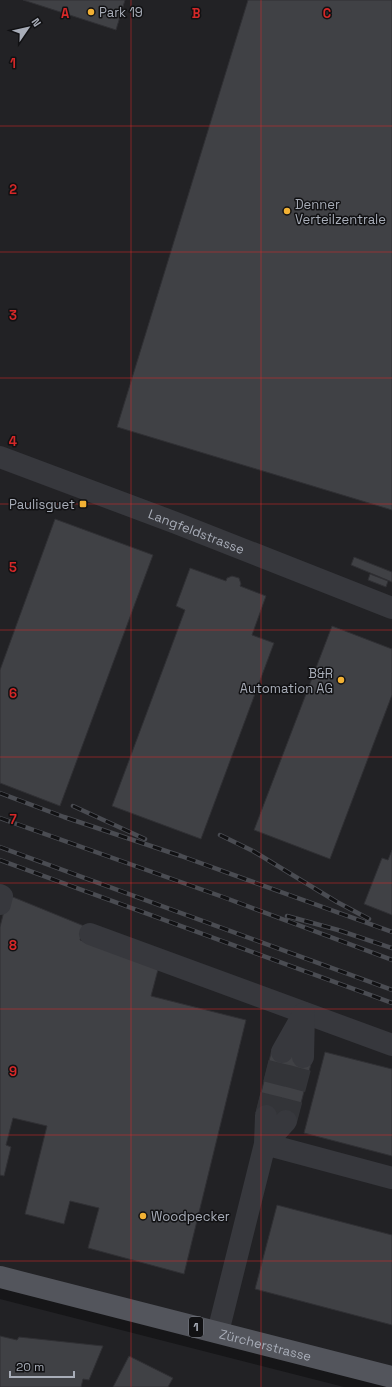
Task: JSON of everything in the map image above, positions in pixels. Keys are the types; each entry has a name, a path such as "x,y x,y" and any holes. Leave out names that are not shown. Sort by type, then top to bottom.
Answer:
{"main road":[{"name":"Zürcherstrasse","path":"0,1277 392,1377"}],"street":[{"name":"Langfeldstrasse","path":"0,457 176,523 392,608"},
{"path":"0,895 2,896 0,904"},
{"path":"90,934 392,1045"},
{"path":"292,1054 304,1013"},
{"path":"218,1332 265,1144 276,1118"},
{"path":"265,1144 392,1178"}],"shaded area":[{"path":"0,0 392,0 392,1377 0,1277"},
{"path":"0,1299 344,1387 0,1387"}],"building":[{"name":"Park 19","path":"23,0 125,0 116,30"},
{"name":"Denner Verteilzentrale","path":"248,0 392,0 392,510 117,427"},
{"path":"55,519 153,555 60,806 0,783 0,670"},
{"path":"354,557 392,572 392,582 351,565"},
{"path":"190,568 226,581 227,578 232,576 239,578 241,584 240,586 266,596 252,635 274,643 201,839 112,806 185,610 176,606"},
{"path":"370,574 388,581 386,587 368,580"},
{"path":"332,626 392,649 392,695 330,859 254,830"},
{"path":"392,850 392,915 364,904 382,858 388,860"},
{"path":"8,895 84,926 80,940 160,962 151,996 246,1020 184,1274 88,1248 99,1208 70,1201 64,1224 25,1214 47,1126 13,1118 6,1145 11,1147 4,1176 0,1175 0,927"},
{"path":"272,1049 312,1060 296,1123 256,1113"},
{"path":"325,1052 392,1069 392,1156 304,1133"},
{"path":"277,1205 392,1235 392,1325 255,1289"},
{"path":"0,1336 17,1340 19,1337 103,1346 89,1380 83,1379 81,1387 0,1387"},
{"path":"129,1356 173,1378 168,1387 113,1387"}],"tunnel":[{"path":"266,1116 282,1052"},
{"path":"286,1121 303,1057"}],"railway":[{"path":"0,793 64,817 181,856 392,932"},
{"path":"73,806 145,839"},
{"path":"0,818 223,897 392,960"},
{"path":"220,835 253,851 337,902 369,919"},
{"path":"0,847 392,990"},
{"path":"0,860 392,1003"},
{"path":"287,916 338,930 392,948"}],"place":[{"name":"Park 19","path":"91,12"},
{"name":"Denner Verteilzentrale","path":"287,211"},
{"name":"Paulisguet","path":"83,504"},
{"name":"B&R Automation AG","path":"341,680"},
{"name":"Woodpecker","path":"143,1216"}]}
